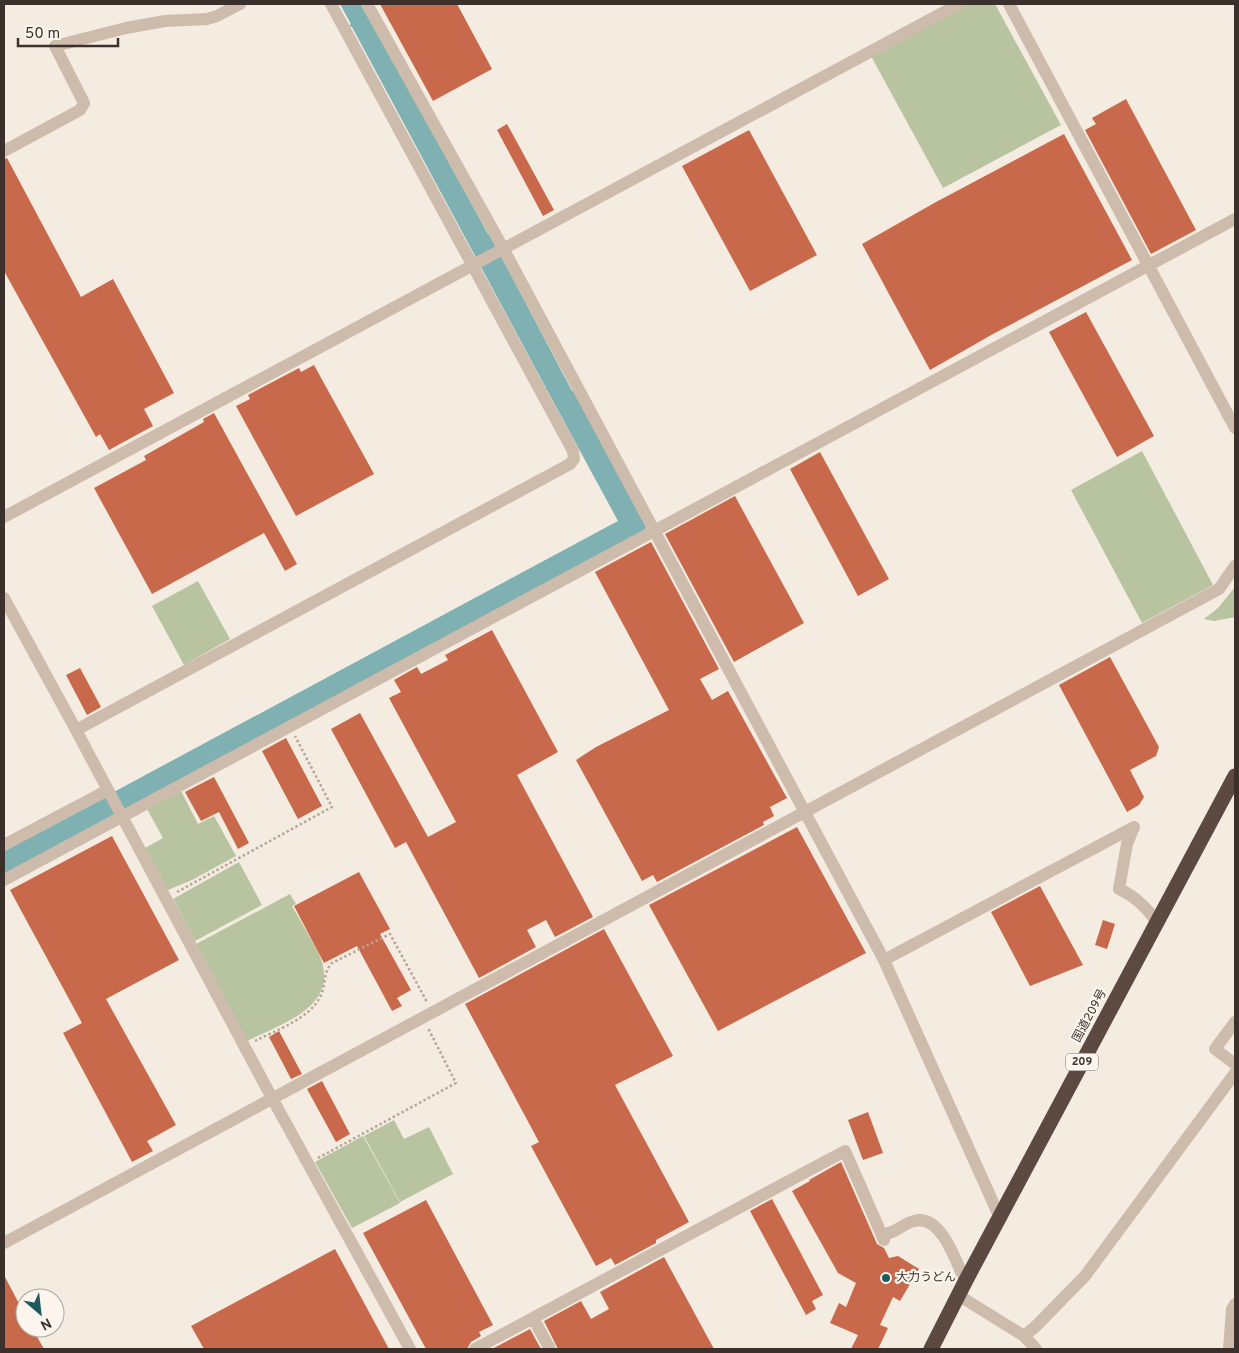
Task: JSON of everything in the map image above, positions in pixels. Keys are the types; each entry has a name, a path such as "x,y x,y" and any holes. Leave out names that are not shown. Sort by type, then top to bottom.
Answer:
{"highway":[{"name":"国道209号","path":"931,1349 1235,776"}],"street":[{"path":"4,152 80,110 84,103 55,46 136,26 165,21 207,19 240,4"},
{"path":"76,730 570,464 574,459 574,451 331,4"},
{"path":"367,4 503,248 884,960 1000,1218"},
{"path":"4,517 959,4"},
{"path":"1009,4 1235,428"},
{"path":"4,880 1235,219"},
{"path":"4,1243 1219,589 1235,566"},
{"path":"4,598 272,1098 410,1349"},
{"path":"4,846 108,790"},
{"path":"884,960 1134,827 1127,844 1119,889 1129,893 1148,910 1157,922"},
{"path":"1235,1022 1215,1049 1235,1064"},
{"path":"1024,1336 1036,1327 1084,1276 1235,1073"},
{"path":"475,1349 845,1151 883,1237 914,1220 925,1221 934,1225 950,1246 962,1288 1024,1336 1036,1349"},
{"path":"1229,1349 1232,1309 1235,1304"},
{"path":"533,1318 550,1349"}],"path":[{"path":"166,899 332,807 289,726"},
{"path":"245,1046 304,1015 314,1007 325,984 326,969 332,963 390,934 456,1083 308,1163"}],"green space":[{"path":"968,4 995,4 1061,125 943,188 871,56"},
{"path":"1142,451 1213,585 1142,623 1071,490"},
{"path":"198,581 230,639 184,665 152,606"},
{"path":"1235,587 1235,617 1214,621 1204,619 1218,608"},
{"path":"181,791 198,824 214,816 236,856 192,880 168,890 145,848 163,838 147,809"},
{"path":"239,862 262,905 195,941 173,899"},
{"path":"290,894 296,904 292,906 319,954 324,972 323,987 316,1000 305,1010 292,1019 247,1041 196,944"},
{"path":"394,1120 404,1139 429,1127 453,1174 400,1202 364,1136"},
{"path":"363,1136 400,1203 352,1228 315,1162"}],"water":[{"path":"340,4 362,4 490,235 572,391 575,391 646,526 645,530 4,874 4,851 618,521 545,389 352,27 349,26 351,24"}],"building":[{"path":"380,4 457,4 492,69 433,101"},
{"path":"1126,99 1196,230 1151,254 1085,130 1096,124 1092,118"},
{"path":"507,124 554,210 543,216 497,130"},
{"path":"749,130 817,255 750,291 682,166"},
{"path":"1064,134 1132,260 930,370 862,244"},
{"path":"7,158 81,297 113,279 174,393 144,409 153,426 109,450 100,434 96,437 4,271 4,159"},
{"path":"1086,312 1154,436 1117,457 1049,332"},
{"path":"314,365 374,474 296,516 236,406 250,399 248,395 299,368 301,372"},
{"path":"214,413 297,564 285,571 264,533 152,594 94,488 146,460 144,456 204,422 203,419"},
{"path":"820,452 889,579 858,596 790,469"},
{"path":"735,496 804,623 734,662 665,534"},
{"path":"651,542 719,669 700,679 712,700 728,691 787,798 770,807 774,816 763,822 764,825 657,882 653,875 642,881 576,760 596,747 669,710 595,572"},
{"path":"492,630 558,752 517,775 593,917 555,937 546,920 527,930 536,947 479,978 406,842 395,848 331,729 360,713 428,837 456,822 389,698 401,692 394,680 417,667 421,674 448,660 445,655"},
{"path":"1110,657 1159,747 1156,756 1130,770 1144,797 1139,805 1127,812 1059,685"},
{"path":"80,668 101,707 87,715 66,675"},
{"path":"286,738 322,806 298,819 262,751"},
{"path":"214,777 249,843 238,849 219,812 201,821 185,792"},
{"path":"797,827 866,953 718,1031 649,905"},
{"path":"112,836 179,960 106,999 176,1125 147,1141 153,1151 132,1162 63,1033 82,1023 10,890"},
{"path":"359,872 390,929 380,934 411,990 397,998 402,1006 392,1011 357,946 324,963 294,906"},
{"path":"1040,886 1083,965 1030,986 991,912"},
{"path":"1103,920 1115,924 1107,949 1095,945"},
{"path":"604,929 673,1056 615,1085 689,1222 656,1240 656,1243 615,1265 611,1258 596,1266 531,1146 539,1142 465,1004"},
{"path":"279,1031 302,1074 291,1079 269,1037"},
{"path":"322,1081 350,1134 336,1142 307,1089"},
{"path":"868,1112 883,1153 863,1160 848,1120"},
{"path":"841,1162 877,1244 884,1248 889,1258 898,1256 919,1269 900,1301 893,1297 880,1325 888,1328 878,1349 851,1349 858,1335 830,1323 839,1303 846,1307 856,1283 838,1273 792,1191"},
{"path":"772,1199 823,1295 812,1301 816,1309 806,1315 750,1211"},
{"path":"426,1200 493,1325 479,1332 481,1336 471,1342 467,1349 426,1349 363,1233"},
{"path":"335,1249 389,1349 204,1349 191,1326"},
{"path":"664,1257 714,1349 558,1349 544,1321 581,1301 591,1319 609,1309 600,1292"},
{"path":"4,1275 15,1296 15,1338 38,1338 44,1349 4,1349"},
{"path":"530,1329 541,1349 492,1349"}],"place":[{"name":"大力うどん","path":"886,1278"}]}
